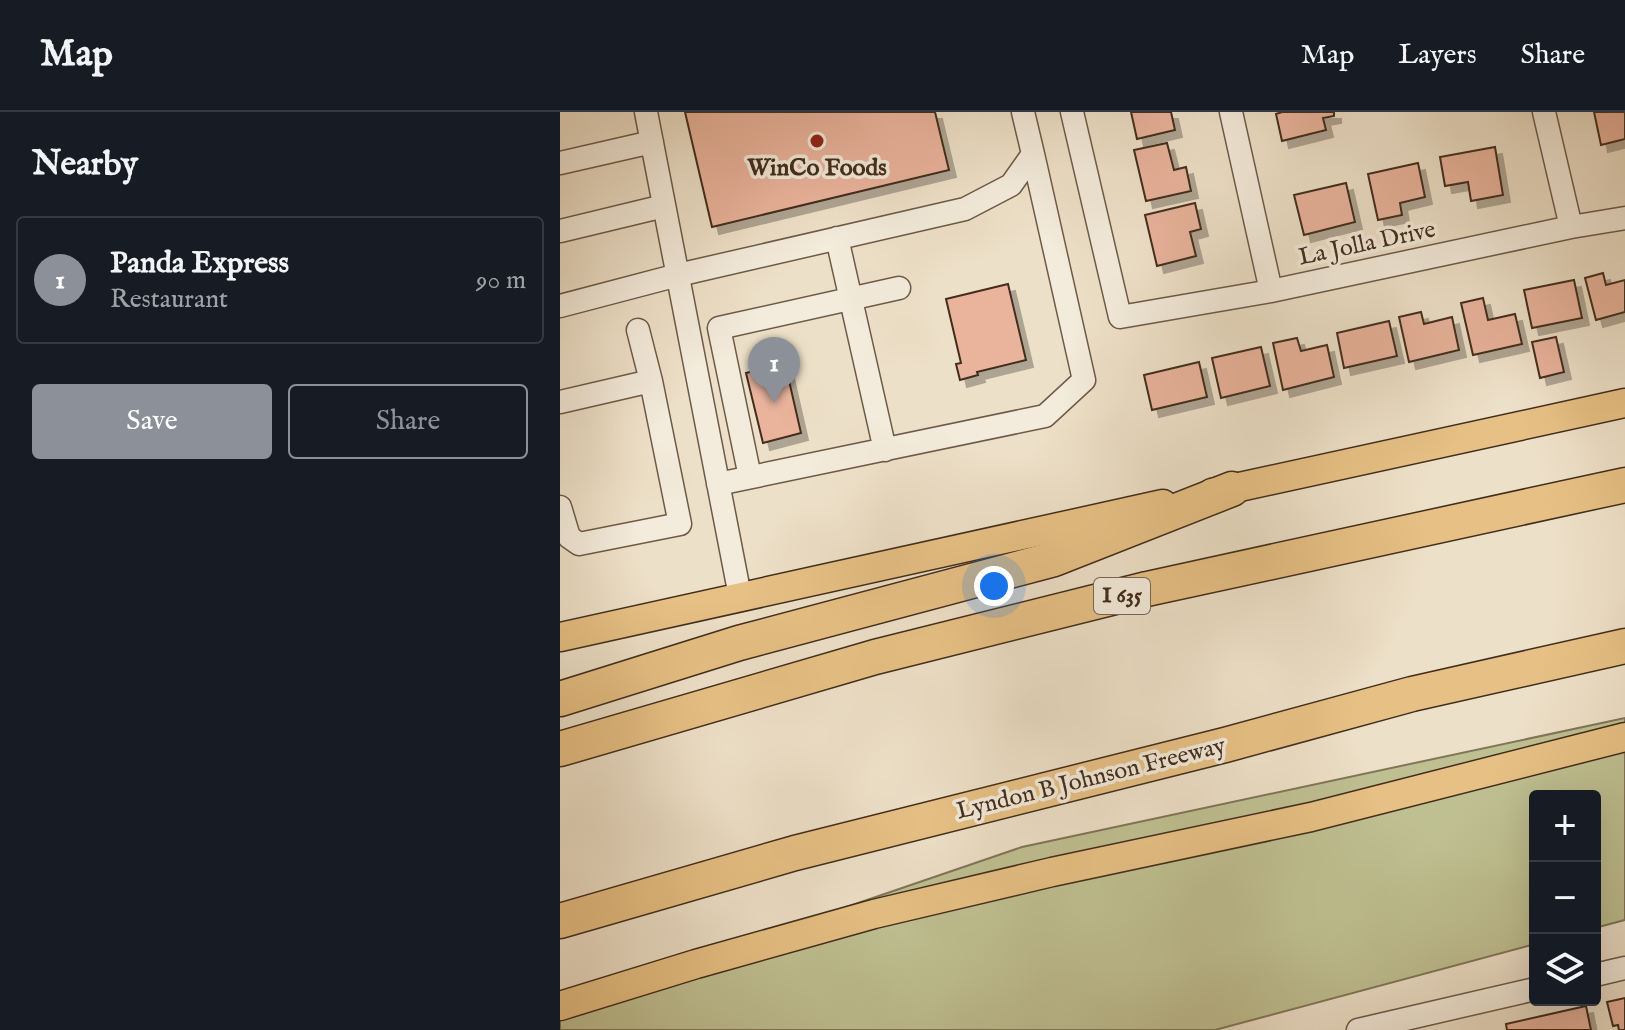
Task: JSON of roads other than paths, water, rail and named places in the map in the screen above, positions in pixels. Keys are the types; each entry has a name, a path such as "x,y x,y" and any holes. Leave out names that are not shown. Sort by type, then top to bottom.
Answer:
{"highway":[{"name":"I 635","path":"560,749 875,657 1147,589 1625,485"},
{"path":"560,699 739,643 1054,559 1232,489"},
{"name":"Lyndon B Johnson Freeway","path":"560,921 795,853 1225,745 1412,694 1625,646"}],"main road":[{"path":"560,637 1625,403"},
{"path":"560,1006 874,914 1311,817 1625,737"}],"street":[{"path":"646,112 740,596"},
{"path":"718,484 1045,416 1084,380 1023,112"},
{"name":"La Jolla Drive","path":"1072,112 1120,317 1271,291 1625,218"},
{"path":"1231,112 1271,291"},
{"path":"1544,112 1571,227"},
{"path":"560,163 652,142"},
{"path":"560,306 678,275 965,209 1011,185 1033,154"},
{"path":"560,231 664,206"},
{"path":"837,238 885,450"},
{"path":"750,477 719,328 899,288"},
{"path":"560,507 569,537 579,544 680,524 638,330"},
{"path":"560,402 651,381"},
{"path":"1601,974 1625,968"},
{"path":"1358,1030 1529,990"}],"place":[{"name":"WinCo Foods","path":"817,141"},
{"name":"Panda Express","path":"774,403"}]}
